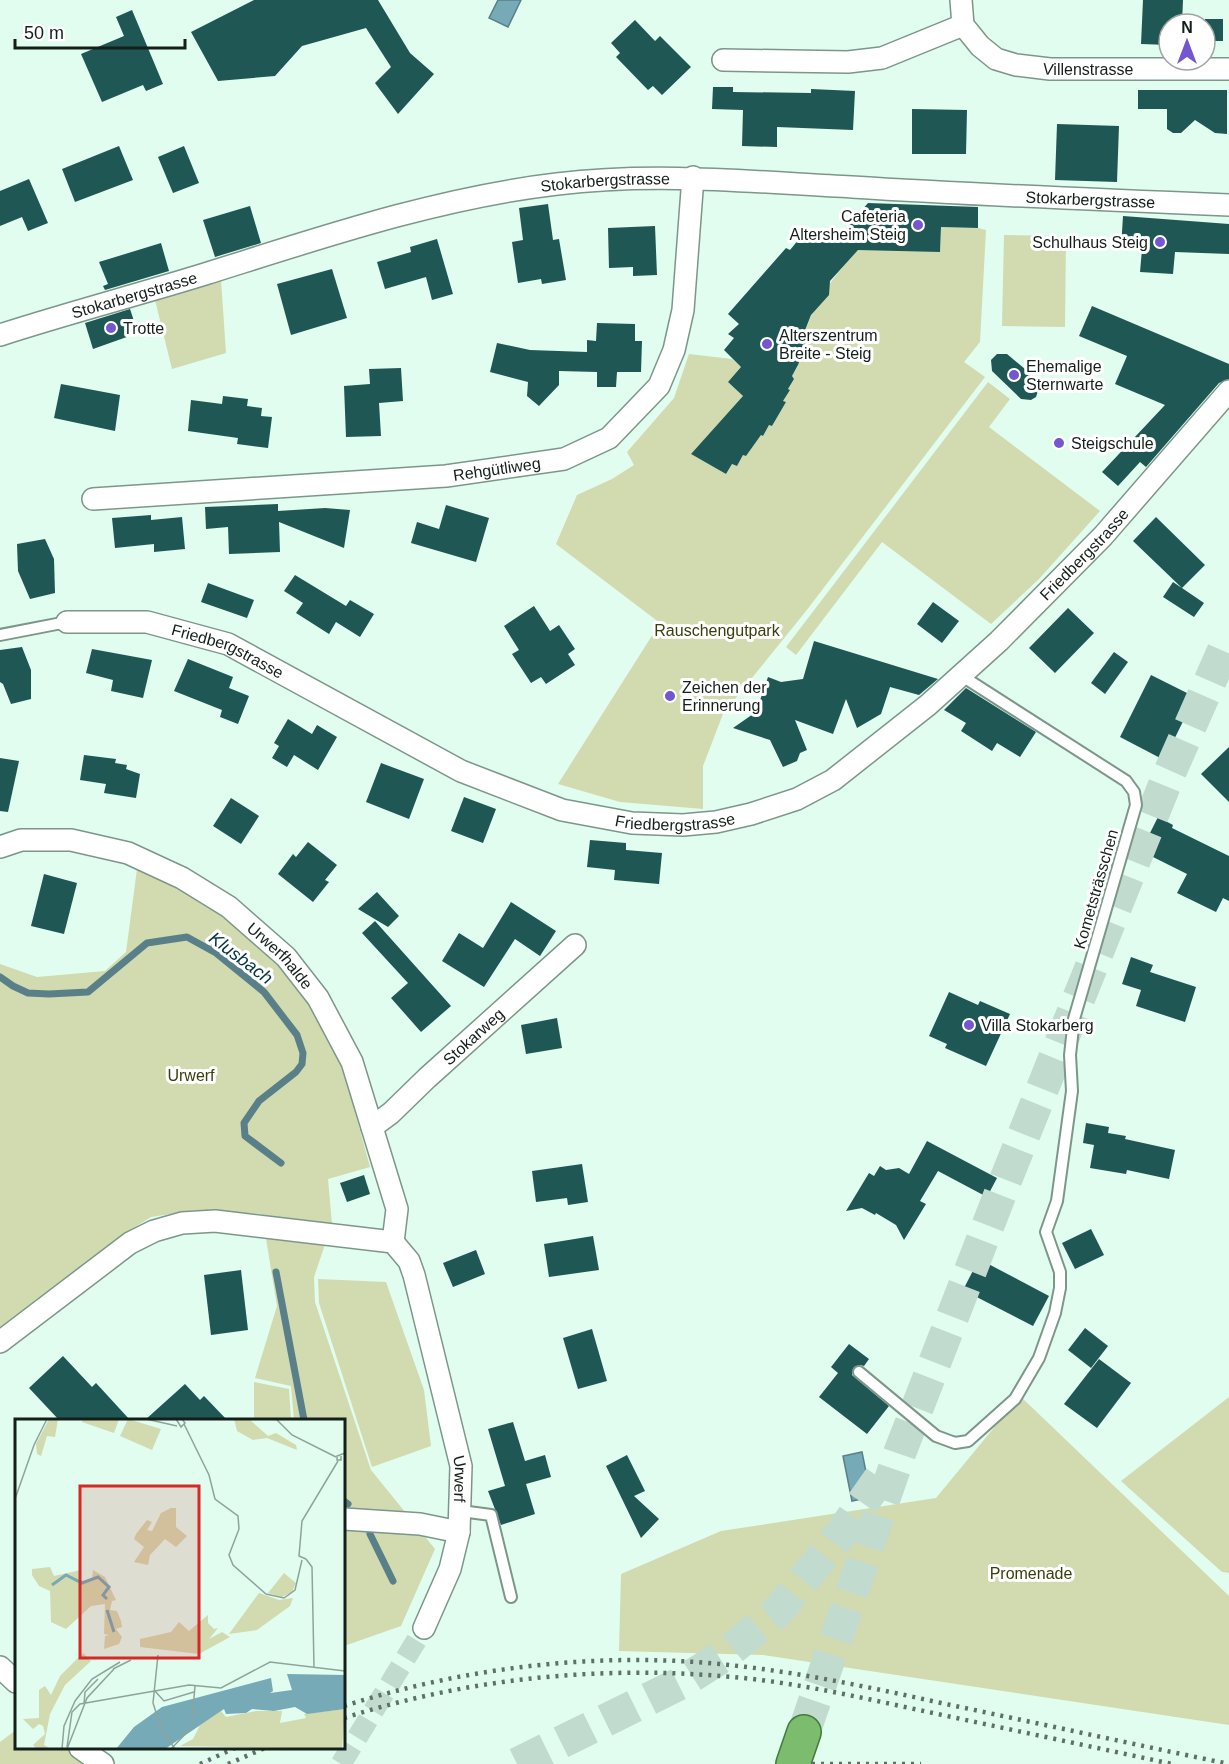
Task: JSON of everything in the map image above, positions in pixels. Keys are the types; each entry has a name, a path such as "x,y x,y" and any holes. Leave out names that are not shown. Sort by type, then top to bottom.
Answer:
{"highway":[{"path":"793,1764 804,1732"}],"street":[{"path":"723,60 848,62 882,58 963,25 961,0"},
{"name":"Villenstrasse","path":"963,25 980,46 996,59 1016,65 1050,69 1229,69"},
{"name":"Stokarbergstrasse","path":"0,335 322,237 476,198 556,184 635,177 693,177 955,193 1229,205"},
{"name":"Rehgütliweg","path":"93,498 446,476 564,459 609,438 659,386 674,350 683,310 693,177"},
{"name":"Friedbergstrasse","path":"67,621 147,622 228,644 461,771 562,810 632,823 683,825 716,822 751,814 796,799 833,780 928,705 962,676 1103,536 1229,391"},
{"name":"Urwerfhalde","path":"0,847 21,840 70,840 128,853 182,878 229,907 286,957 318,998 352,1062 397,1209 393,1242"},
{"name":"Stokarweg","path":"372,1127 391,1113 575,945"},
{"path":"0,1342 130,1243 154,1231 182,1223 215,1221 393,1242"},
{"name":"Urwerf","path":"393,1242 409,1261 461,1466 460,1521 450,1569 424,1628"},
{"name":"Urwerf","path":"345,1519 420,1524 460,1521"},
{"path":"0,1667 15,1681"},
{"path":"81,1749 103,1764"}],"lane":[{"name":"Friedbergstrasse","path":"0,635 67,621"},
{"name":"Kometsträsschen","path":"859,1372 936,1436 955,1443 968,1441 1016,1399 1039,1358 1055,1313 1060,1288 1060,1272 1046,1232 1057,1201 1072,1091 1070,1055 1074,1019 1132,820 1136,799 1126,781 962,676"},
{"name":"Urwerf","path":"460,1521 491,1515 511,1597"}],"green space":[{"name":"Rauschengutpark","path":"941,227 986,230 980,342 964,362 985,377 806,611 723,714 703,766 703,809 620,802 558,784 660,623 556,544 577,495 612,479 634,465 627,452 674,398 689,354 732,359 741,367 728,382 743,396 691,454 726,474 732,464 737,466 743,455 746,456 761,435 763,436 769,425 772,426 786,402 783,401 790,390 788,389 794,379 792,376 798,366 796,363 808,336 805,333 809,320 828,286 844,265 862,245 940,252"},
{"path":"1004,235 1066,236 1065,327 1002,326"},
{"path":"221,280 226,353 172,369 155,300"},
{"path":"988,382 1010,399 989,427 1100,511 1039,579 991,624 882,542 796,655 786,647"},
{"name":"Urwerf","path":"137,869 201,899 259,940 310,1002 341,1061 370,1167 328,1179 332,1224 314,1277 315,1302 371,1470 435,1549 401,1626 345,1646 345,1419 294,1419 291,1386 255,1378 277,1306 262,1214 196,1210 151,1217 119,1237 0,1330 0,964 37,977 105,971 126,952"},
{"path":"318,1279 386,1282 424,1390 431,1446 372,1467 319,1303"},
{"path":"254,1382 289,1389 291,1419 254,1419"},
{"name":"Promenade","path":"1020,1396 1229,1596 1229,1725 763,1655 619,1651 621,1574 721,1531 936,1498"},
{"path":"1229,1397 1229,1573 1222,1572 1121,1481"},
{"path":"15,1731 15,1749 68,1749 84,1764 0,1764 0,1742"}],"water":[{"path":"498,0 521,0 508,27 489,18"},
{"path":"862,1452 871,1497 852,1501 843,1456"}],"building":[{"path":"254,0 378,0 410,53 434,74 398,114 375,83 391,67 366,28 302,46 275,76 218,81 191,32"},
{"path":"1143,0 1183,0 1182,12 1157,12 1157,45 1141,44"},
{"path":"132,10 163,84 146,91 143,85 102,102 81,54 124,36 116,17"},
{"path":"1217,19 1223,19 1223,41 1217,41"},
{"path":"635,20 655,41 660,36 691,67 662,95 653,86 648,90 616,57 620,53 611,43"},
{"path":"713,87 733,87 733,92 811,93 811,89 855,91 853,130 777,127 777,147 742,146 743,110 712,109"},
{"path":"1138,90 1227,90 1227,134 1215,133 1195,120 1181,133 1173,133 1167,129 1167,109 1138,109"},
{"path":"912,109 967,110 966,154 912,154"},
{"path":"1057,124 1119,126 1117,182 1055,180"},
{"path":"119,146 133,180 75,202 62,169"},
{"path":"184,146 199,183 173,193 158,157"},
{"path":"29,179 48,223 28,231 22,217 0,226 0,191"},
{"name":"Alterszentrum Breite - Steig","path":"868,203 978,207 978,228 941,227 940,252 858,250 830,281 829,295 811,315 804,333 808,336 792,376 794,379 783,401 786,402 772,426 769,425 746,456 743,455 737,466 732,464 726,474 691,454 743,396 728,382 741,367 724,350 734,338 728,334 739,324 728,314 786,248 790,250 804,233 815,233 821,239 836,240"},
{"path":"548,204 553,240 559,239 566,280 542,284 541,279 518,283 512,242 523,240 519,208"},
{"path":"250,206 261,243 215,257 203,220"},
{"name":"Schulhaus Steig","path":"1123,216 1229,224 1229,254 1175,252 1173,274 1140,272 1142,249 1121,248"},
{"path":"655,226 657,275 633,276 633,267 609,268 608,228"},
{"path":"437,239 453,294 432,300 426,277 385,289 377,262 411,252 410,247"},
{"path":"161,243 169,271 105,290 103,286 108,284 99,262"},
{"path":"332,269 347,318 291,335 277,284"},
{"path":"1092,306 1229,364 1229,379 1219,383 1146,467 1140,462 1118,486 1102,472 1165,405 1115,384 1127,356 1079,336"},
{"name":"Trotte","path":"130,309 138,333 93,349 85,323"},
{"path":"597,323 635,324 635,341 642,341 641,372 617,372 616,387 597,387 597,372 559,371 559,385 539,406 527,396 528,382 490,372 497,343 530,350 587,352 587,340 596,341"},
{"name":"Ehemalige Sternwarte","path":"997,354 1007,354 1037,379 1039,388 1036,397 1031,400 1021,399 992,371 991,360"},
{"path":"401,368 403,401 379,403 381,436 346,437 344,386 370,384 369,369"},
{"path":"61,384 120,395 115,431 54,418"},
{"path":"223,396 248,399 247,406 262,408 261,416 272,417 268,448 237,444 238,438 188,431 191,400 222,404"},
{"path":"278,504 278,511 325,508 350,510 344,548 279,522 280,552 229,554 228,527 206,529 205,507"},
{"path":"446,505 489,518 476,562 411,543 417,522 439,529"},
{"path":"151,515 151,520 182,517 185,549 154,552 154,544 115,548 112,518"},
{"path":"1156,517 1205,565 1182,588 1133,541"},
{"path":"45,539 54,559 55,593 30,599 18,571 17,544"},
{"path":"295,575 346,606 350,600 374,614 360,637 336,622 329,634 296,613 303,603 284,591"},
{"path":"1173,582 1204,603 1194,617 1163,597"},
{"path":"208,583 254,600 247,618 201,602"},
{"path":"933,602 959,621 942,643 917,624"},
{"path":"534,606 550,631 559,625 575,649 568,654 575,665 546,684 541,677 531,683 512,654 519,650 504,626"},
{"path":"1068,608 1094,633 1055,673 1029,648"},
{"path":"814,641 938,679 919,695 890,687 881,714 857,728 846,699 833,734 795,720 807,750 800,753 797,761 783,767 770,740 733,728 756,712 768,677 781,682 803,679"},
{"path":"22,647 31,670 31,699 11,704 0,682 0,650"},
{"path":"92,649 152,660 143,698 111,691 113,680 86,673"},
{"path":"1114,652 1128,662 1105,694 1091,683"},
{"path":"188,659 233,677 229,688 249,696 238,724 220,717 222,710 174,691"},
{"path":"1151,675 1195,697 1164,760 1120,737"},
{"path":"966,688 1036,732 1020,757 997,743 992,751 961,731 966,723 944,710"},
{"path":"288,719 312,734 317,725 337,737 318,770 294,755 287,767 272,758 279,746 274,743"},
{"path":"1229,747 1229,802 1201,774"},
{"path":"84,755 116,759 115,763 127,765 126,769 140,774 136,798 104,793 106,784 80,780"},
{"path":"0,758 19,761 8,812 0,811"},
{"path":"381,763 424,779 409,819 366,802"},
{"path":"464,797 496,809 483,843 451,831"},
{"path":"231,798 259,816 241,844 213,826"},
{"path":"1158,817 1173,825 1172,828 1229,856 1229,901 1223,898 1216,912 1177,893 1187,874 1141,851"},
{"path":"590,840 626,843 626,850 662,853 659,884 614,880 615,870 587,867"},
{"path":"308,842 337,865 325,880 329,882 313,902 278,874 293,854 296,857"},
{"path":"44,874 77,883 64,934 31,926"},
{"path":"377,892 399,916 388,927 358,909"},
{"path":"511,902 556,931 540,956 515,939 484,987 442,961 459,933 483,948"},
{"path":"375,921 451,1006 421,1032 391,998 408,983 362,933"},
{"path":"1131,957 1153,965 1150,972 1196,987 1185,1022 1136,1006 1141,990 1122,984"},
{"name":"Villa Stokarberg","path":"949,992 978,1005 980,1001 1010,1014 986,1066 945,1048 947,1044 929,1036"},
{"path":"557,1018 562,1048 526,1054 521,1025"},
{"path":"1086,1123 1109,1127 1108,1133 1126,1136 1125,1139 1175,1150 1169,1179 1127,1170 1126,1174 1090,1168 1094,1145 1083,1143"},
{"path":"927,1141 997,1178 987,1197 938,1171 920,1201 926,1204 904,1240 896,1225 876,1213 875,1215 862,1208 846,1211 869,1173 874,1176 880,1166 886,1170 899,1168 909,1174"},
{"path":"582,1164 588,1202 568,1205 567,1198 536,1202 532,1171"},
{"path":"364,1175 370,1194 347,1202 340,1183"},
{"path":"1091,1229 1104,1255 1075,1269 1062,1243"},
{"path":"593,1236 599,1270 549,1277 544,1244"},
{"path":"476,1250 485,1274 453,1287 443,1263"},
{"path":"979,1259 1049,1296 1033,1326 963,1290"},
{"path":"241,1270 248,1330 211,1335 204,1275"},
{"path":"1085,1328 1108,1346 1091,1368 1068,1350"},
{"path":"592,1329 607,1381 578,1389 563,1338"},
{"path":"849,1344 869,1359 864,1366 854,1367 852,1375 889,1406 867,1434 819,1397 838,1373 831,1367"},
{"path":"63,1356 92,1387 96,1383 129,1419 58,1419 29,1388"},
{"path":"1099,1359 1131,1383 1097,1428 1064,1404"},
{"path":"185,1384 200,1400 204,1396 226,1419 146,1419"},
{"path":"513,1422 525,1461 545,1455 551,1477 526,1484 535,1514 501,1525 488,1491 505,1486 488,1429"},
{"path":"627,1455 645,1491 634,1496 659,1519 641,1538 606,1466"}],"waterway":[{"name":"Klusbach","path":"0,977 28,993 88,992 147,943 187,937 216,953 264,992 297,1035 303,1053 302,1064 296,1072 259,1101 244,1123 245,1136 281,1163"},
{"name":"Klusbach","path":"276,1272 304,1419"},
{"name":"Klusbach","path":"370,1534 393,1581"}],"tunnel":[{"path":"804,1732 900,1452 1006,1179 1169,774 1229,638"},
{"path":"517,1764 679,1684 723,1656 779,1610 845,1528 880,1478"},
{"path":"341,1764 424,1628"}],"railway":[{"path":"345,1706 430,1683 518,1667 607,1660 696,1662 758,1668 850,1684 1229,1764"},
{"path":"345,1718 391,1704 487,1684 585,1674 684,1674 733,1677 808,1687 1172,1764"},
{"path":"200,1764 233,1749"},
{"path":"228,1764 263,1749"},
{"path":"812,1764 921,1764"}],"place":[{"name":"Cafeteria Altersheim Steig","path":"918,225"},
{"name":"Schulhaus Steig","path":"1160,242"},
{"name":"Trotte","path":"111,328"},
{"name":"Alterszentrum Breite - Steig","path":"767,344"},
{"name":"Ehemalige Sternwarte","path":"1014,375"},
{"name":"Steigschule","path":"1059,443"},
{"name":"Zeichen der Erinnerung","path":"670,696"},
{"name":"Villa Stokarberg","path":"969,1025"}]}
